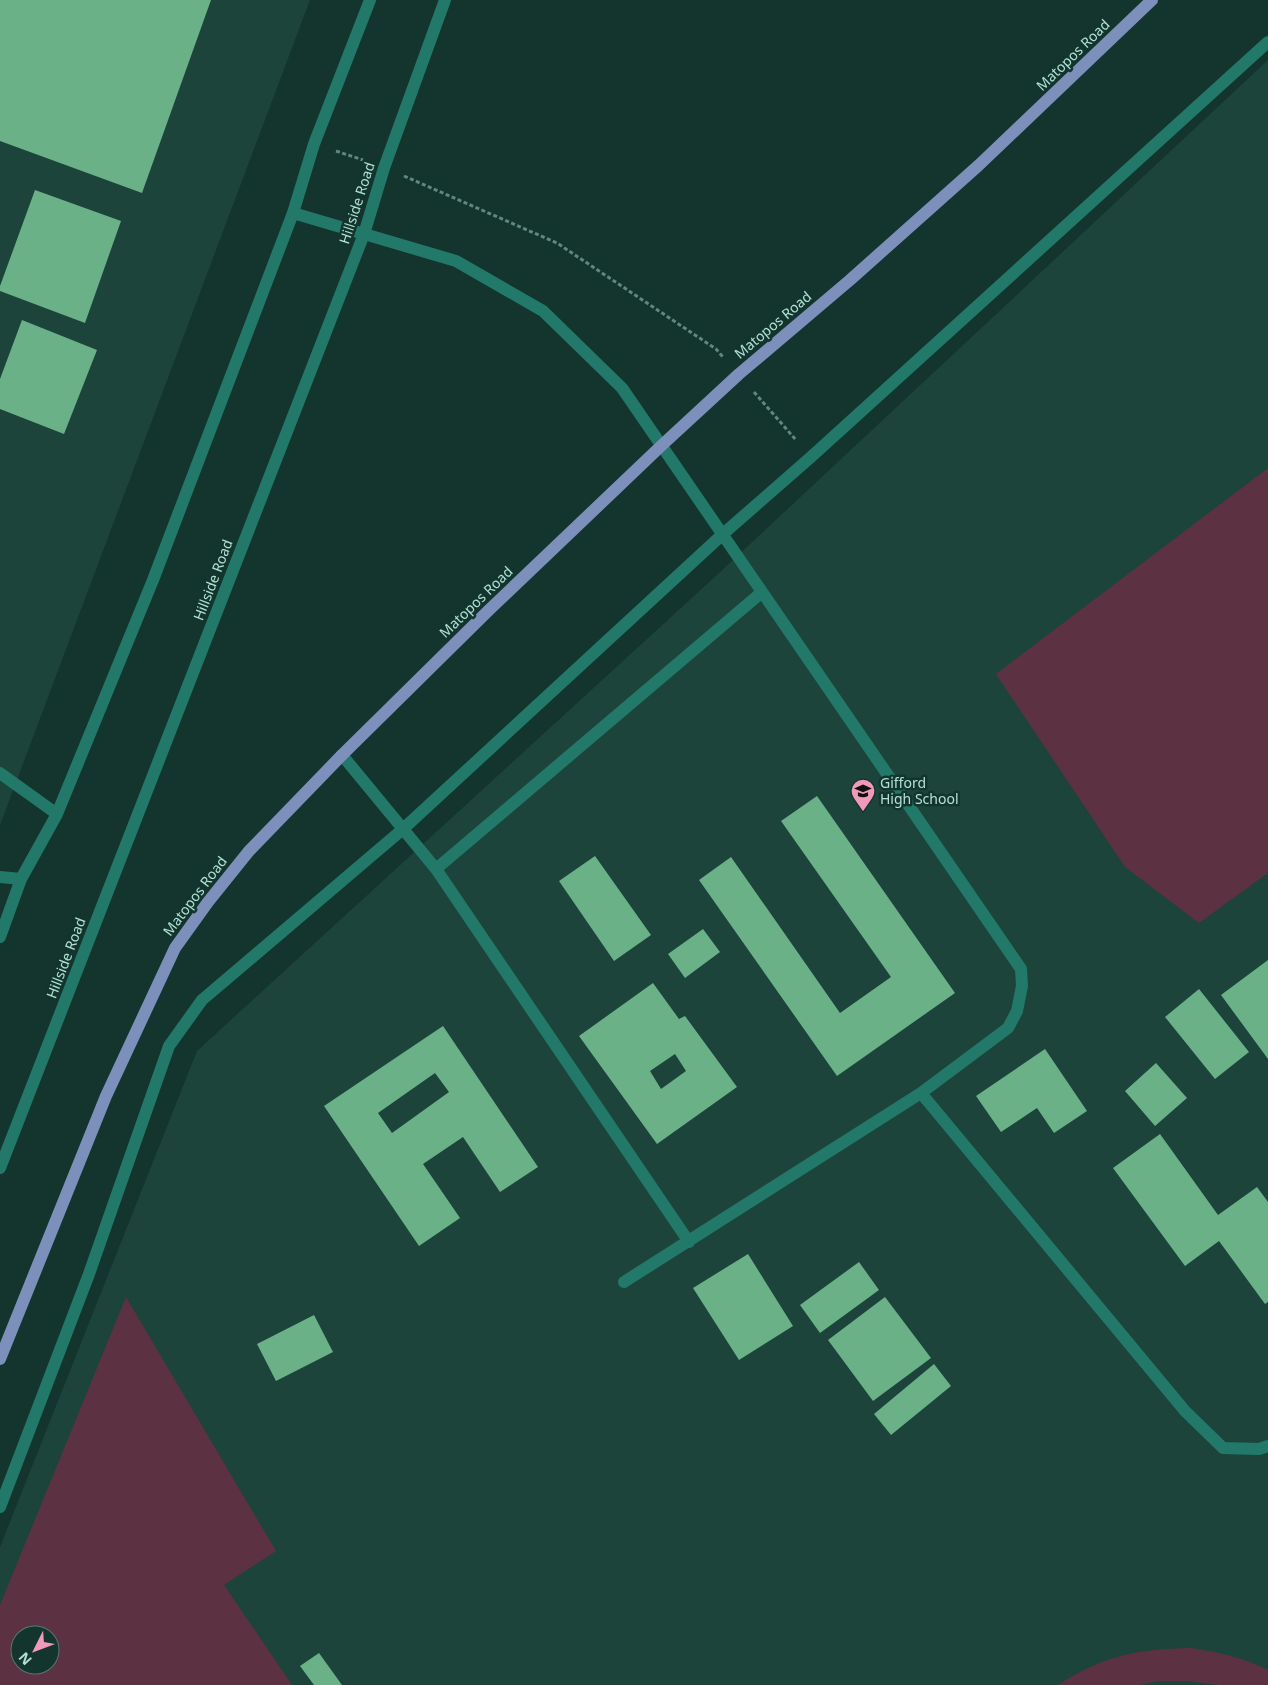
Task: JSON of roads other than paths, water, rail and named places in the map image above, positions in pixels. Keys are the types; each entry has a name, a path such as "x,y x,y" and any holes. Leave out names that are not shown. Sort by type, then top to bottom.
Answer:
{"main road":[{"name":"Matopos Road","path":"0,1359 106,1096 175,948 208,902 249,851 342,754 661,446 738,374 850,280 979,165 1152,0"}],"street":[{"path":"0,937 21,879 57,814 153,580 293,213 314,144 370,0"},
{"name":"Hillside Road","path":"0,1168 364,234 384,168 445,0"},
{"path":"0,1507 89,1274 169,1046 202,1000 403,829 723,534 812,457 1268,42"},
{"path":"293,213 456,261 543,311 622,388 1021,969 1022,986 1018,1011 1008,1028 921,1093 624,1282"},
{"path":"436,869 762,592"},
{"path":"342,754 436,869 689,1242"},
{"path":"0,773 57,814"},
{"path":"0,877 21,879"},
{"path":"921,1093 1185,1411 1223,1448 1259,1449 1268,1446"}],"place":[{"name":"Gifford High School","path":"863,812"}]}
